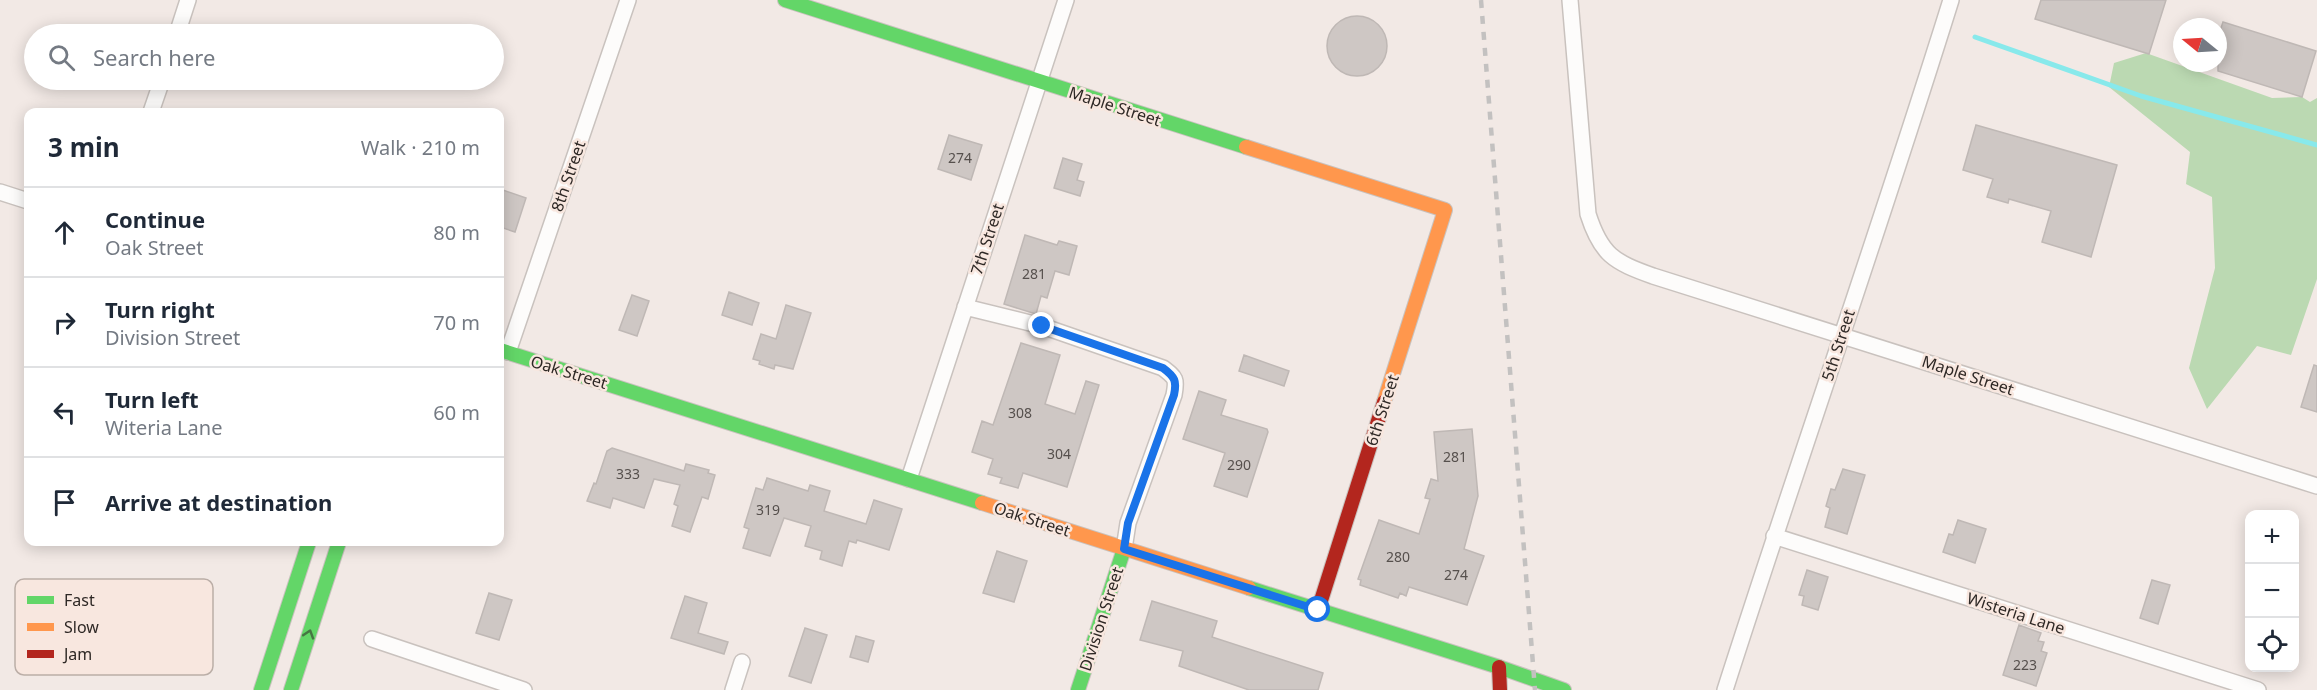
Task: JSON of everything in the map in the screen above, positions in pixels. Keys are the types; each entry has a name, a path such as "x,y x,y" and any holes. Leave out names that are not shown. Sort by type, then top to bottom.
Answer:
{"main road":[{"name":"Maple Street","path":"786,0 1445,210"},
{"name":"6th Street","path":"1318,610 1445,210"},
{"name":"Oak Street","path":"504,351 1499,667 1564,690"},
{"path":"261,690 308,546"},
{"path":"291,690 338,546"},
{"name":"Division Street","path":"1078,690 1124,549"},
{"path":"1499,667 1500,690"}],"street":[{"path":"180,24 188,0"},
{"name":"8th Street","path":"504,351 628,0"},
{"name":"7th Street","path":"909,479 1066,0"},
{"name":"Maple Street","path":"1570,0 1588,214 1600,245 1620,262 1653,276 2317,486"},
{"name":"5th Street","path":"1725,690 1841,334 1911,130 1951,0"},
{"path":"152,108 159,90"},
{"path":"0,192 24,200"},
{"name":"Division Street","path":"965,307 1042,326 1163,368 1174,377 1176,384 1174,395 1128,523 1124,549"},
{"name":"Wisteria Lane","path":"1774,536 2258,690"},
{"path":"372,639 524,690"},
{"path":"733,690 742,662"}],"green space":[{"path":"2146,53 2173,63 2173,72 2199,72 2272,98 2302,97 2310,102 2317,98 2317,279 2291,355 2257,346 2207,409 2189,368 2215,268 2212,197 2186,184 2190,152 2109,87 2114,63"}],"building":[{"path":"2041,0 2166,0 2149,54 2035,19"},
{"path":"1357,16 1374,21 1382,29 1387,46 1382,63 1374,71 1357,76 1340,71 1332,63 1327,46 1332,29 1340,21"},
{"path":"2227,23 2316,51 2302,97 2221,72 2227,72"},
{"path":"1976,125 2117,165 2091,257 2042,242 2051,211 2009,199 2008,203 1987,197 1993,179 1963,170"},
{"path":"949,135 982,145 971,180 938,169"},
{"path":"1063,158 1082,164 1077,180 1084,182 1080,196 1054,188"},
{"path":"504,190 526,198 515,232 504,228"},
{"path":"1025,235 1057,245 1059,241 1077,246 1069,275 1055,271 1047,298 1041,296 1036,314 1004,304"},
{"path":"729,292 759,303 752,325 722,315"},
{"path":"632,295 649,301 637,336 619,330"},
{"path":"786,305 811,313 793,369 775,365 774,369 759,364 760,361 753,359 761,334 776,339"},
{"path":"1021,343 1060,355 1045,404 1075,414 1086,381 1099,385 1067,487 1023,473 1018,488 1000,483 1002,478 988,474 993,459 972,452 982,421 993,425"},
{"path":"1244,355 1289,371 1284,386 1239,371"},
{"path":"2314,365 2317,366 2317,412 2301,407"},
{"path":"1199,391 1226,400 1221,415 1267,429 1268,432 1247,497 1214,486 1225,453 1183,439"},
{"path":"1472,429 1478,496 1464,549 1484,556 1467,605 1409,587 1406,596 1400,593 1398,598 1360,585 1361,580 1358,579 1379,520 1419,534 1430,499 1425,498 1431,479 1438,481 1434,432"},
{"path":"612,448 684,471 686,464 709,470 708,473 715,475 708,499 702,497 690,532 672,526 678,506 674,504 680,485 654,479 644,508 613,498 610,508 587,501 594,483 596,484 607,451"},
{"path":"1843,469 1865,475 1847,534 1825,527 1830,508 1826,506 1831,489 1835,490"},
{"path":"767,478 808,491 810,485 830,491 824,511 866,524 874,500 902,509 889,550 857,540 856,543 849,541 842,566 820,559 822,551 805,546 811,526 784,518 770,556 743,548 749,529 744,527 756,488 763,490"},
{"path":"1958,520 1986,529 1975,563 1943,552 1949,534 1953,535"},
{"path":"997,551 1027,561 1014,602 983,593"},
{"path":"1807,570 1828,577 1818,610 1802,605 1804,596 1799,595"},
{"path":"2152,580 2170,585 2158,624 2140,618"},
{"path":"489,593 512,600 499,640 476,633"},
{"path":"685,596 707,603 698,633 728,642 724,654 671,638"},
{"path":"1152,601 1217,621 1212,637 1323,673 1318,690 1249,690 1179,666 1183,651 1140,640"},
{"path":"2019,625 2041,633 2038,641 2044,642 2041,651 2047,653 2036,686 2003,675"},
{"path":"805,628 827,635 811,683 789,676"},
{"path":"856,636 874,641 868,662 850,657"}],"waterway":[{"path":"1975,37 2141,96 2317,145"}],"railway":[{"path":"1481,0 1535,690"}],"traffic: fast":[{"path":"785,0 1246,147"},
{"path":"504,351 982,503"},
{"path":"261,690 308,546"},
{"path":"291,690 338,546"},
{"path":"1078,690 1124,549"},
{"path":"1249,588 1499,667 1564,690"}],"traffic: slow":[{"path":"1246,147 1445,210 1384,402"},
{"path":"982,503 1249,588"}],"traffic: jam":[{"path":"1318,610 1384,402"},
{"path":"1499,667 1500,690"}],"route":[{"path":"1042,326 1163,368 1174,377 1176,384 1174,395 1128,523 1124,549 1318,610"}]}
